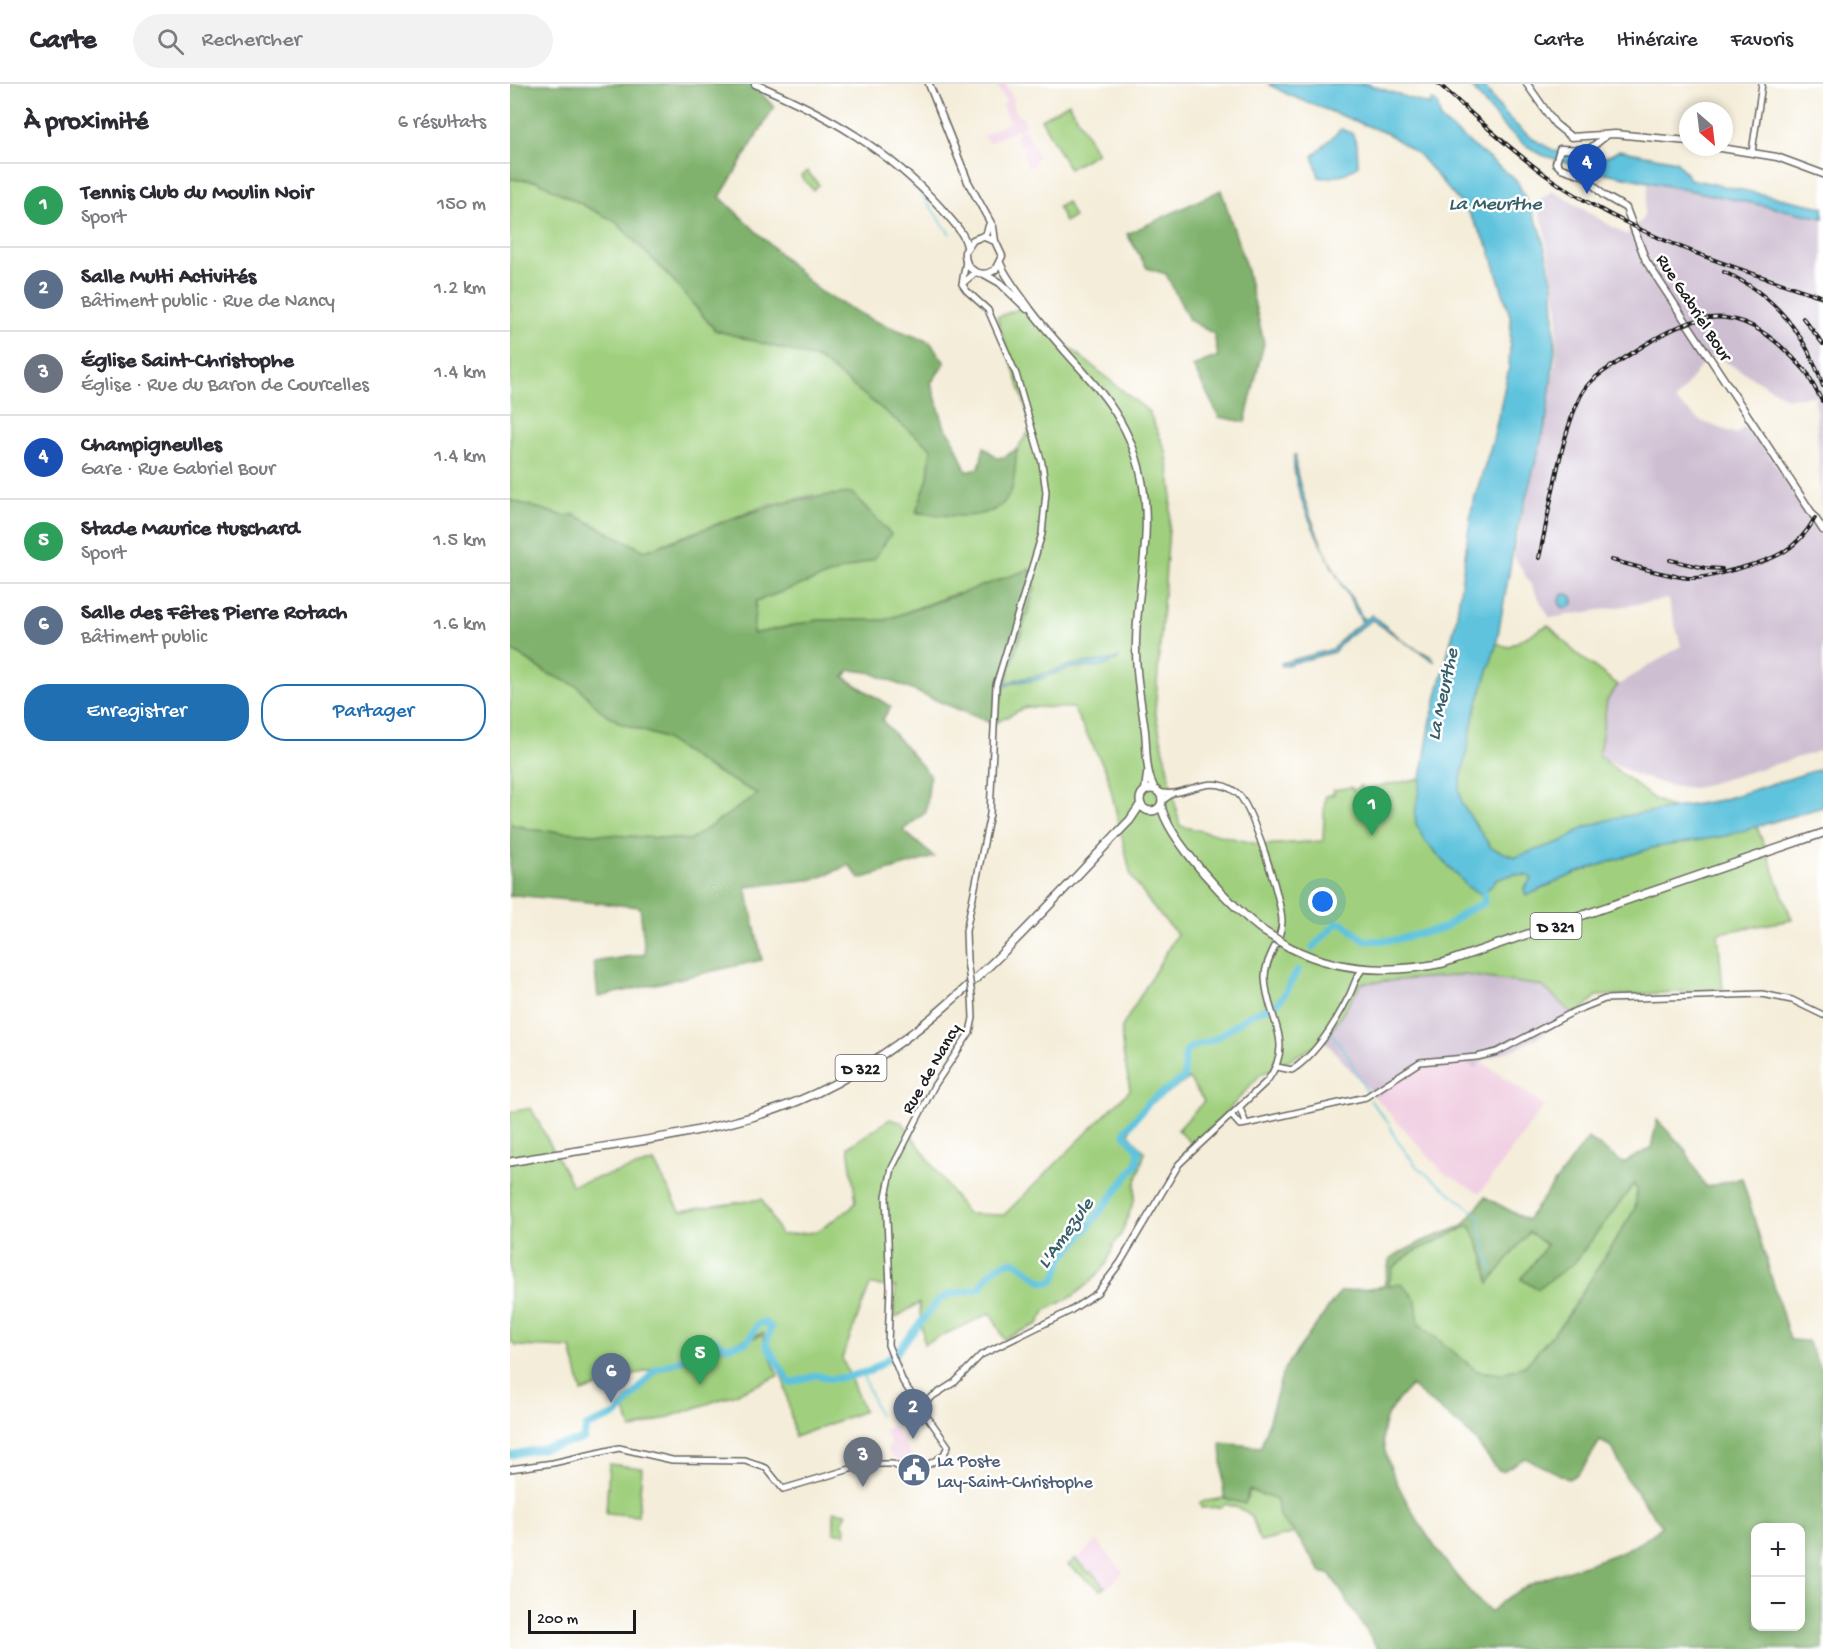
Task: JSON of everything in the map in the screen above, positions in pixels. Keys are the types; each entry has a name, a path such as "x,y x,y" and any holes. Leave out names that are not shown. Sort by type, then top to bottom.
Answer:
{"main road":[{"path":"755,84 822,114 868,142 910,177 969,236 995,242"},
{"path":"929,84 968,182 994,231 995,242 1001,252 1000,263 995,270 983,274"},
{"path":"1527,84 1563,133 1575,138 1607,135 1679,142"},
{"path":"1592,148 1607,135"},
{"path":"1592,137 1592,148"},
{"name":"Rue Gabriel Bour","path":"1592,148 1585,151 1565,147 1558,150 1555,160 1562,169 1582,174 1605,196 1626,208 1648,265 1823,530"},
{"path":"1733,148 1752,151"},
{"path":"1733,149 1778,154 1823,172"},
{"path":"953,222 965,239 966,261 976,272 1000,283 1036,316 1108,398 1122,422 1137,461 1146,518 1136,630 1136,668 1148,767 1145,790 1139,797 1140,805 1150,811 1162,803 1148,767"},
{"path":"967,247 980,238 990,223"},
{"path":"1000,263 1036,316"},
{"path":"1145,790 1157,790"},
{"name":"D 321","path":"1162,803 1168,823"},
{"name":"D 322","path":"510,1162 726,1124 779,1108 830,1086 877,1059 956,996 1130,820 1140,805"},
{"name":"D 322","path":"1130,820 1150,811"},
{"name":"D 321","path":"1150,811 1168,823 1232,906 1265,932 1289,947 1324,961 1363,969 1417,968 1469,956 1821,834"}],"street":[{"path":"1752,151 1762,84"},
{"path":"962,284 966,261"},
{"path":"962,284 976,272"},
{"name":"Rue de Nancy","path":"510,1469 553,1463 619,1448 672,1460 745,1461 766,1468 783,1489 867,1464 893,1464 912,1474 943,1456 948,1446 903,1382 890,1351 887,1334 890,1287 888,1180 934,1086 970,1032 973,1018 966,931 990,814 996,685 1042,534 1046,492 1042,463 1016,374 988,310 962,284"},
{"path":"919,1405 956,1382 971,1364 987,1352 1074,1309 1097,1293 1120,1263 1174,1171 1267,1082 1277,1067 1281,1046 1265,977 1266,966 1280,932 1282,918 1252,815 1242,798 1228,787 1212,784 1166,794 1157,790"},
{"path":"1162,803 1182,790"},
{"path":"1277,1067 1288,1071 1304,1061 1337,1015 1349,996 1355,977 1363,969"},
{"path":"1232,1116 1240,1125 1366,1097 1420,1062 1477,1057 1497,1052 1575,1011 1605,999 1754,994 1792,1000 1823,1015"},
{"path":"1240,1108 1246,1124"}],"shaded area":[{"path":"997,84 1006,84 1014,101 1012,103 1018,116 1016,117 1022,116 1026,125 1021,128 1022,131 1025,130 1039,157 1034,160 1036,164 1028,168 1022,150 1027,148 1025,145 1020,147 1015,135 1019,133 1016,127 1015,130 989,143 983,136 1013,120 1009,120 1002,105 1006,102"},
{"path":"1649,182 1823,218 1823,528 1823,750 1695,788 1670,786 1636,775 1598,756 1607,700 1618,685 1681,646 1668,599 1550,618 1514,556 1556,363 1558,310 1544,225 1535,203 1553,191 1626,235 1643,219","holes":["1716,356 1787,398 1815,396 1823,528 1819,530 1748,424 1736,434 1701,421 1675,401 1706,359"]},
{"path":"1465,975 1542,986 1575,1016 1520,1047 1481,1061 1476,1069 1463,1061 1419,1065 1375,1097 1325,1041 1362,983"},
{"path":"1481,1061 1544,1106 1480,1193 1444,1173 1375,1097 1419,1065"},
{"path":"893,1425 916,1462 908,1469 891,1457 887,1448 891,1445 884,1430"},
{"path":"1097,1541 1123,1572 1107,1589 1092,1572 1090,1573 1075,1559"}],"green space":[{"path":"510,84 752,84 774,107 720,197 820,292 872,320 930,342 945,363 931,383 945,428 952,436 966,471 979,468 984,447 997,458 1004,457 1017,449 1013,486 1005,502 983,514 969,516 916,512 928,478 931,448 819,359 715,330 673,280 616,222 537,181 510,179"},
{"path":"1069,103 1097,153 1069,169 1041,119"},
{"path":"807,171 819,185 813,190 801,176"},
{"path":"510,179 537,181 616,222 673,280 715,330 819,359 931,448 928,478 917,513 958,515 993,511 1012,490 1017,449 1032,427 997,317 1021,308 1149,412 1166,451 1172,489 1155,711 1180,826 1262,845 1323,841 1325,796 1334,794 1333,790 1352,787 1353,791 1362,785 1363,789 1424,778 1475,636 1508,647 1548,625 1576,653 1618,685 1607,700 1599,756 1654,799 1705,825 1756,824 1792,920 1718,933 1723,990 1597,996 1575,1016 1542,986 1465,975 1362,983 1325,1041 1260,1075 1195,1147 1178,1130 1204,1101 1189,1079 1145,1109 1132,1125 1129,1134 1145,1152 1135,1185 1135,1198 1121,1235 1114,1244 1107,1263 1089,1283 1073,1296 1046,1310 1038,1324 1004,1339 991,1313 924,1344 919,1303 893,1319 896,1287 870,1285 842,1358 864,1411 795,1437 784,1382 763,1333 582,1392 571,1348 516,1346 510,1341 510,1112 531,1108 572,1185 654,1162 680,1211 762,1199 781,1235 816,1232 850,1209 856,1201 848,1147 890,1119 903,1123 967,1214 1004,1215 1130,1090 1123,1050 1122,1027 1177,934 1152,906 1131,876 1107,773 1073,708 1026,707 993,724 1035,588 954,594 885,620 818,620 752,634 756,601 874,559 813,495 765,506 645,551 575,515 565,516 510,500"},
{"path":"1221,190 1246,267 1264,343 1245,422 1219,417 1193,366 1218,356 1214,334 1189,320 1166,274 1147,268 1127,234"},
{"path":"1067,202 1074,217 1065,222 1058,207"},
{"path":"852,493 891,534 874,559 756,601 753,634 818,620 885,620 1030,569 1035,588 993,724 869,672 850,670 844,677 891,707 882,720 930,775 926,812 903,830 934,857 860,879 849,865 816,879 746,887 762,960 598,997 594,962 645,954 640,907 515,895 510,897 510,824 534,830 690,840 758,794 709,768 664,738 620,723 600,710 577,686 547,673 510,649 510,500 564,516 574,515 645,551 747,514 797,500"},
{"path":"510,649 547,673 577,686 620,723 664,738 709,768 758,794 690,840 534,830 510,824"},
{"path":"1657,1120 1684,1148 1706,1187 1742,1178 1790,1340 1807,1341 1823,1374 1823,1649 1378,1649 1330,1574 1322,1573 1295,1533 1279,1517 1277,1500 1249,1490 1245,1504 1224,1498 1221,1443 1261,1447 1284,1369 1340,1292 1384,1286 1390,1258 1425,1240 1463,1226 1485,1197 1527,1220 1588,1138 1623,1163 1651,1148","holes":["1634,1184 1637,1190 1635,1209 1565,1320 1525,1366 1500,1374 1477,1371 1419,1324 1416,1300 1402,1283 1388,1286 1393,1268 1410,1254 1470,1225 1484,1257 1489,1283 1529,1232 1547,1245 1521,1279 1537,1289 1574,1263","1411,1386 1471,1435 1498,1470 1503,1471 1525,1458 1568,1479 1578,1473 1600,1441 1612,1447 1626,1478 1662,1526 1644,1540 1623,1551 1529,1585 1509,1597 1491,1612 1476,1599 1441,1555 1422,1528 1393,1473 1385,1450 1384,1424 1389,1412"]},
{"path":"1634,1184 1637,1190 1635,1209 1565,1320 1525,1366 1500,1374 1477,1371 1418,1324 1416,1300 1394,1287 1388,1287 1393,1268 1410,1254 1470,1225 1484,1257 1489,1283 1529,1231 1547,1246 1522,1279 1574,1263"},
{"path":"762,1335 778,1376 733,1395 631,1430 625,1410 656,1372"},
{"path":"609,1464 642,1468 638,1516 606,1513"},
{"path":"1248,1490 1277,1500 1279,1517 1295,1533 1260,1542 1253,1520 1241,1509 1225,1504 1222,1507 1201,1508 1200,1502 1224,1498 1245,1504"},
{"path":"834,1511 847,1513 842,1523 846,1529 845,1534 834,1532"},
{"path":"1075,1559 1089,1573 1092,1571 1105,1587 1101,1590 1068,1565"}],"water":[{"name":"La Meurthe","path":"1268,84 1367,84 1430,105 1431,100 1437,103 1441,120 1517,181 1541,231 1553,285 1555,349 1546,422 1515,539 1496,646 1474,715 1459,789 1462,804 1491,848 1515,857 1563,841 1583,828 1614,818 1721,800 1823,768 1823,807 1725,836 1652,848 1576,873 1526,896 1524,888 1532,879 1529,876 1514,874 1496,880 1483,895 1469,888 1426,842 1416,824 1415,813 1431,720 1456,621 1472,506 1493,440 1509,368 1511,319 1489,247 1468,212 1419,155 1388,134 1289,95"},
{"path":"1469,84 1482,84 1506,115 1525,133 1565,155 1594,159 1619,150 1676,161 1690,179 1823,207 1823,218 1591,170 1542,155 1525,145 1502,125"},
{"path":"1341,129 1352,133 1357,145 1358,165 1340,175 1329,178 1319,177 1313,156"},
{"path":"1294,455 1296,455 1296,466 1304,499 1332,566 1308,516 1300,494"},
{"path":"1340,581 1365,620 1372,615 1404,641 1372,620 1346,638 1334,652 1282,666 1281,663 1333,649 1345,635 1362,622"},
{"path":"1563,594 1569,594 1573,601 1569,608 1563,608 1559,604 1559,598"},
{"path":"1409,644 1432,657 1435,662"},
{"path":"1119,657 1118,660 1103,666 1071,668 1036,680 1016,682 1002,687 1003,683 1037,676 1071,665"}],"waterway":[{"path":"746,84 789,103"},
{"path":"898,170 918,190 950,234"},
{"name":"L'Amezule","path":"1313,947 1337,923 1343,923 1365,941 1394,940 1444,928 1465,912 1484,903 1484,887"},
{"name":"L'Amezule","path":"510,1455 584,1438 586,1427 618,1414 656,1369 698,1354 711,1338 726,1347 747,1342 758,1324 764,1322 771,1327 766,1344 790,1383 817,1375 830,1379 847,1377 870,1371 895,1354 939,1300 950,1294 980,1289 986,1278 998,1266 1015,1261 1043,1282 1052,1282 1068,1250 1137,1164 1139,1150 1125,1135 1125,1131 1150,1101 1184,1078 1185,1054 1189,1048 1215,1039 1251,1014 1274,1006 1282,998 1298,970"},
{"path":"1332,1034 1349,1057 1367,1093"},
{"path":"1370,1100 1417,1167 1481,1217 1480,1226 1492,1271"},
{"path":"862,1373 879,1416"}],"railway":[{"path":"1439,84 1522,157 1551,179 1615,217 1682,248 1823,297"},
{"path":"1724,272 1758,292 1786,318 1807,350 1823,386"},
{"path":"1539,558 1567,431 1581,395 1596,377 1609,368 1656,338 1681,326 1703,319 1724,318 1744,322 1764,333 1786,351 1809,375"},
{"path":"1803,318 1823,344"},
{"path":"1805,370 1822,401"},
{"path":"1611,560 1678,577 1710,576 1759,563 1780,554 1799,540 1815,518"},
{"path":"1670,560 1705,568 1722,569"}],"place":[{"name":"Champigneulles","path":"1587,194"},
{"name":"Tennis Club du Moulin Noir","path":"1372,836"},
{"name":"Stade Maurice Huschard","path":"700,1385"},
{"name":"Salle des Fêtes Pierre Rotach","path":"611,1403"},
{"name":"Salle Multi Activités","path":"913,1439"},
{"name":"La Poste Lay-Saint-Christophe","path":"914,1470"},
{"name":"Église Saint-Christophe","path":"863,1487"}]}
